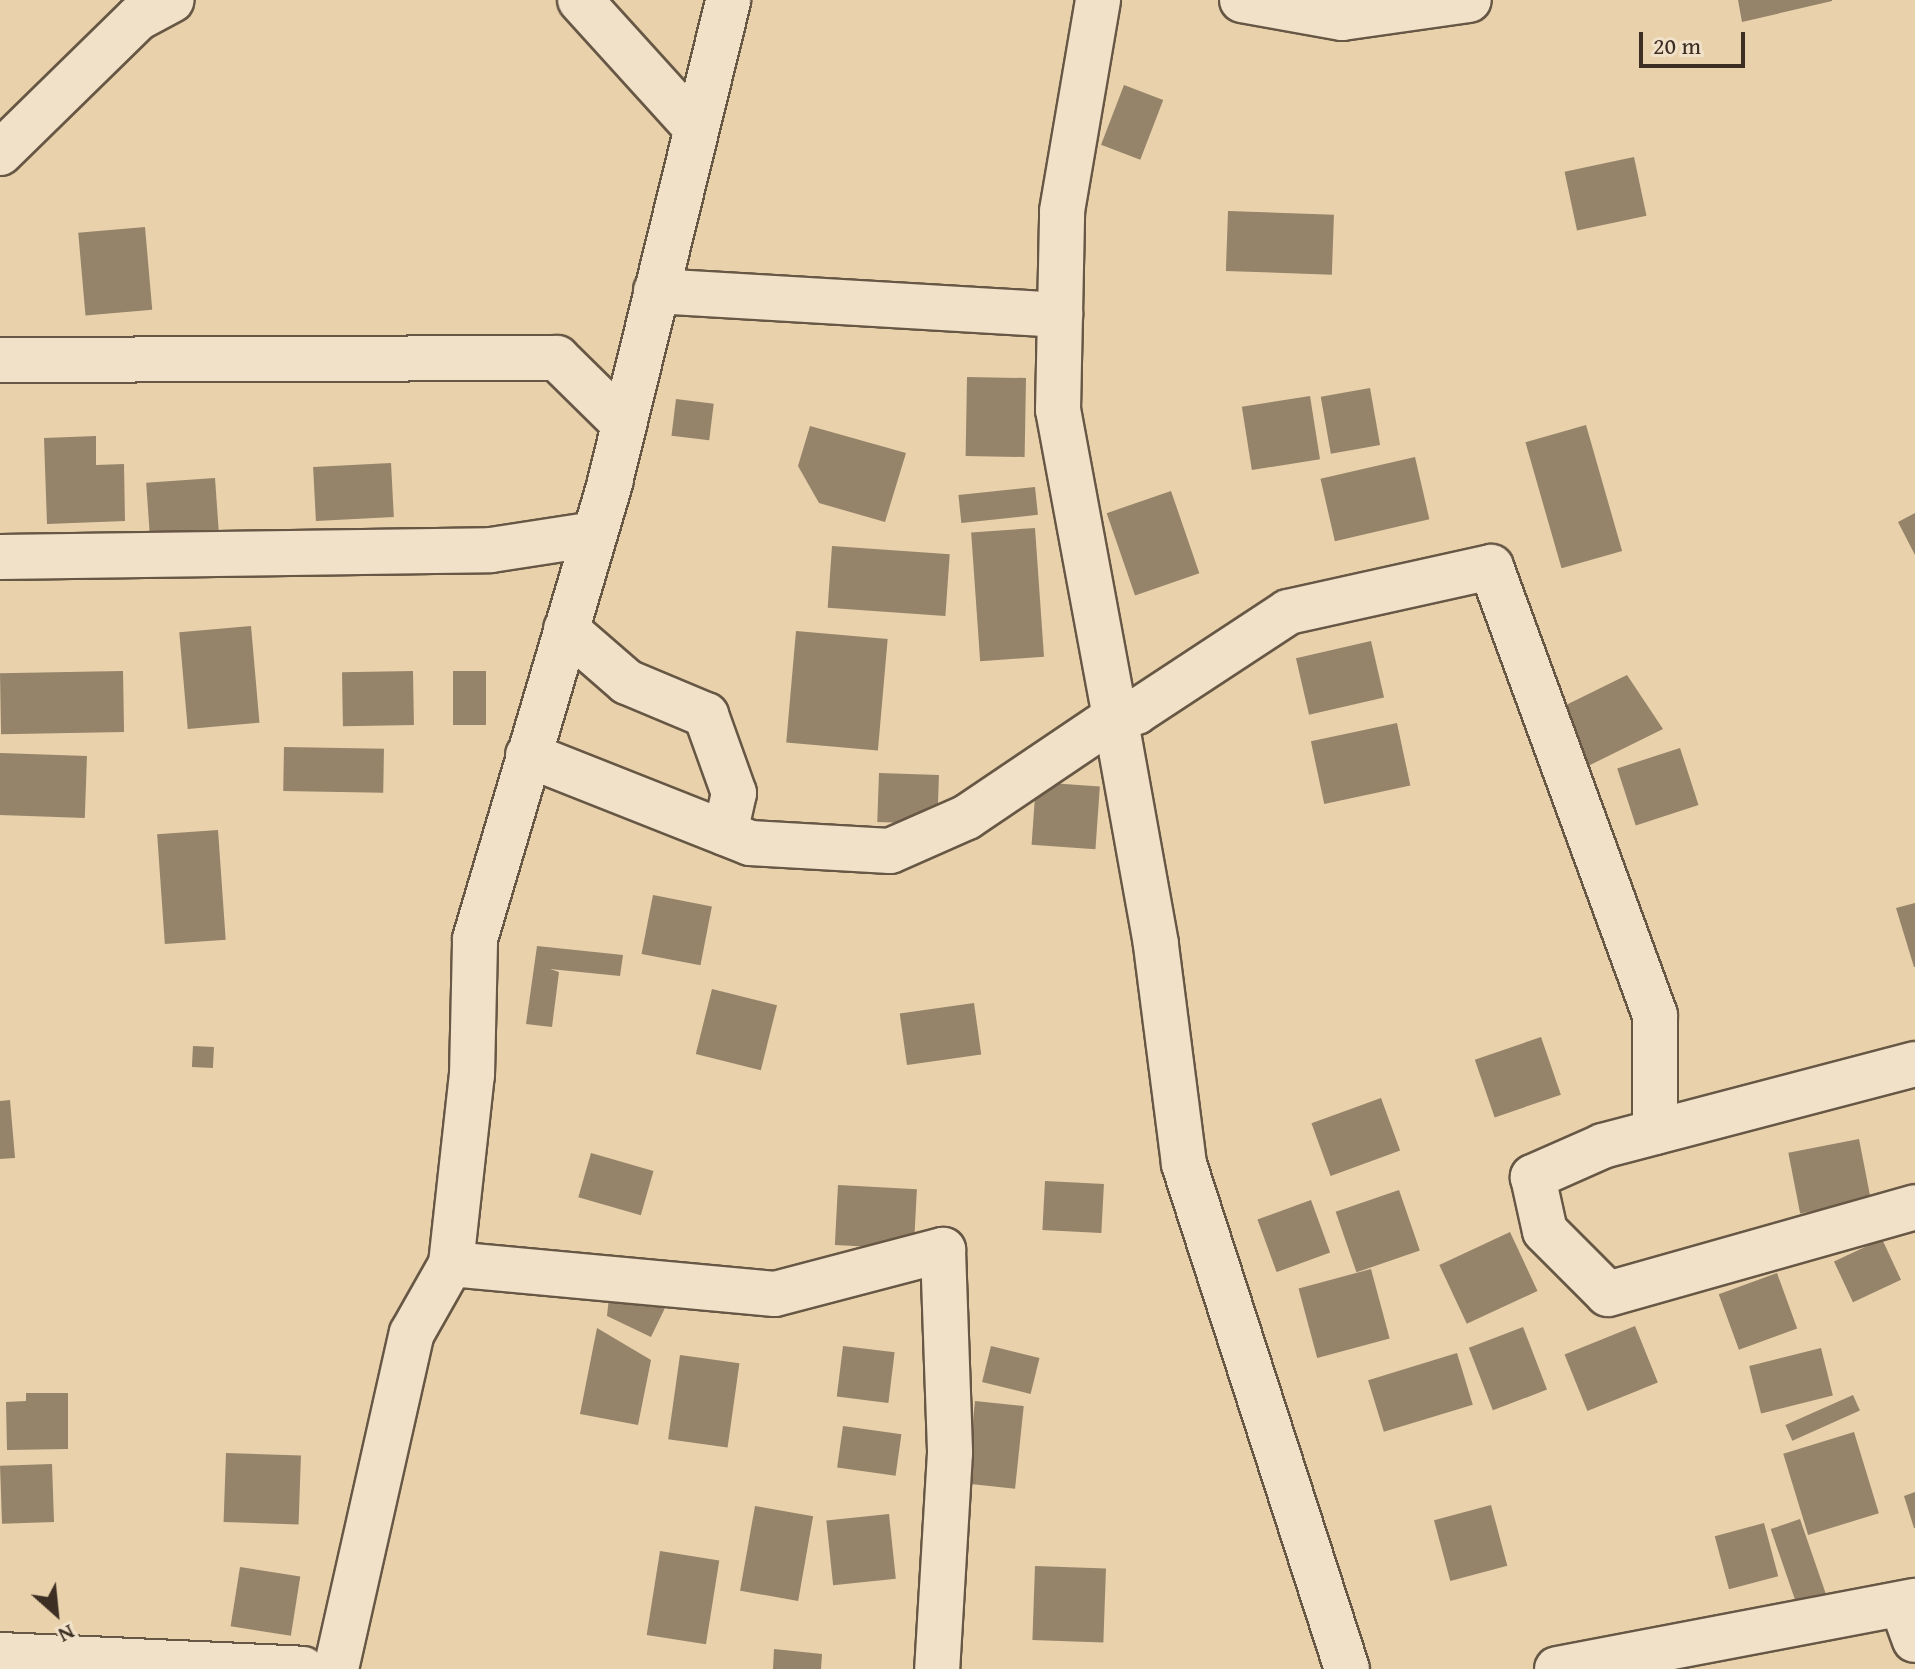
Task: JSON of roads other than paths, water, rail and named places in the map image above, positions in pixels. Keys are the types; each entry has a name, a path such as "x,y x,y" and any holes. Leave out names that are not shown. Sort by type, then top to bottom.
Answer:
{"street":[{"path":"0,153 138,18 172,0"},
{"path":"580,0 695,127"},
{"path":"336,1669 412,1333 451,1264 472,1075 475,939 595,534 728,0"},
{"path":"1098,0 1062,211 1058,410 1156,944 1184,1164 1347,1669"},
{"path":"1242,0 1342,18 1469,0"},
{"path":"656,291 1060,315"},
{"path":"0,360 557,358 624,424"},
{"path":"0,557 491,550 595,534"},
{"path":"528,755 750,843 890,851 967,817 1115,717 1136,712 1288,612 1491,567 1655,1015 1655,1132"},
{"path":"566,629 627,682 706,715 734,793 725,833"},
{"path":"1915,1064 1655,1132 1533,1177 1545,1231 1608,1294 1915,1207"},
{"path":"451,1264 775,1294 943,1250 950,1453 937,1669"},
{"path":"1557,1669 1911,1615"},
{"path":"0,1655 303,1669"}]}
